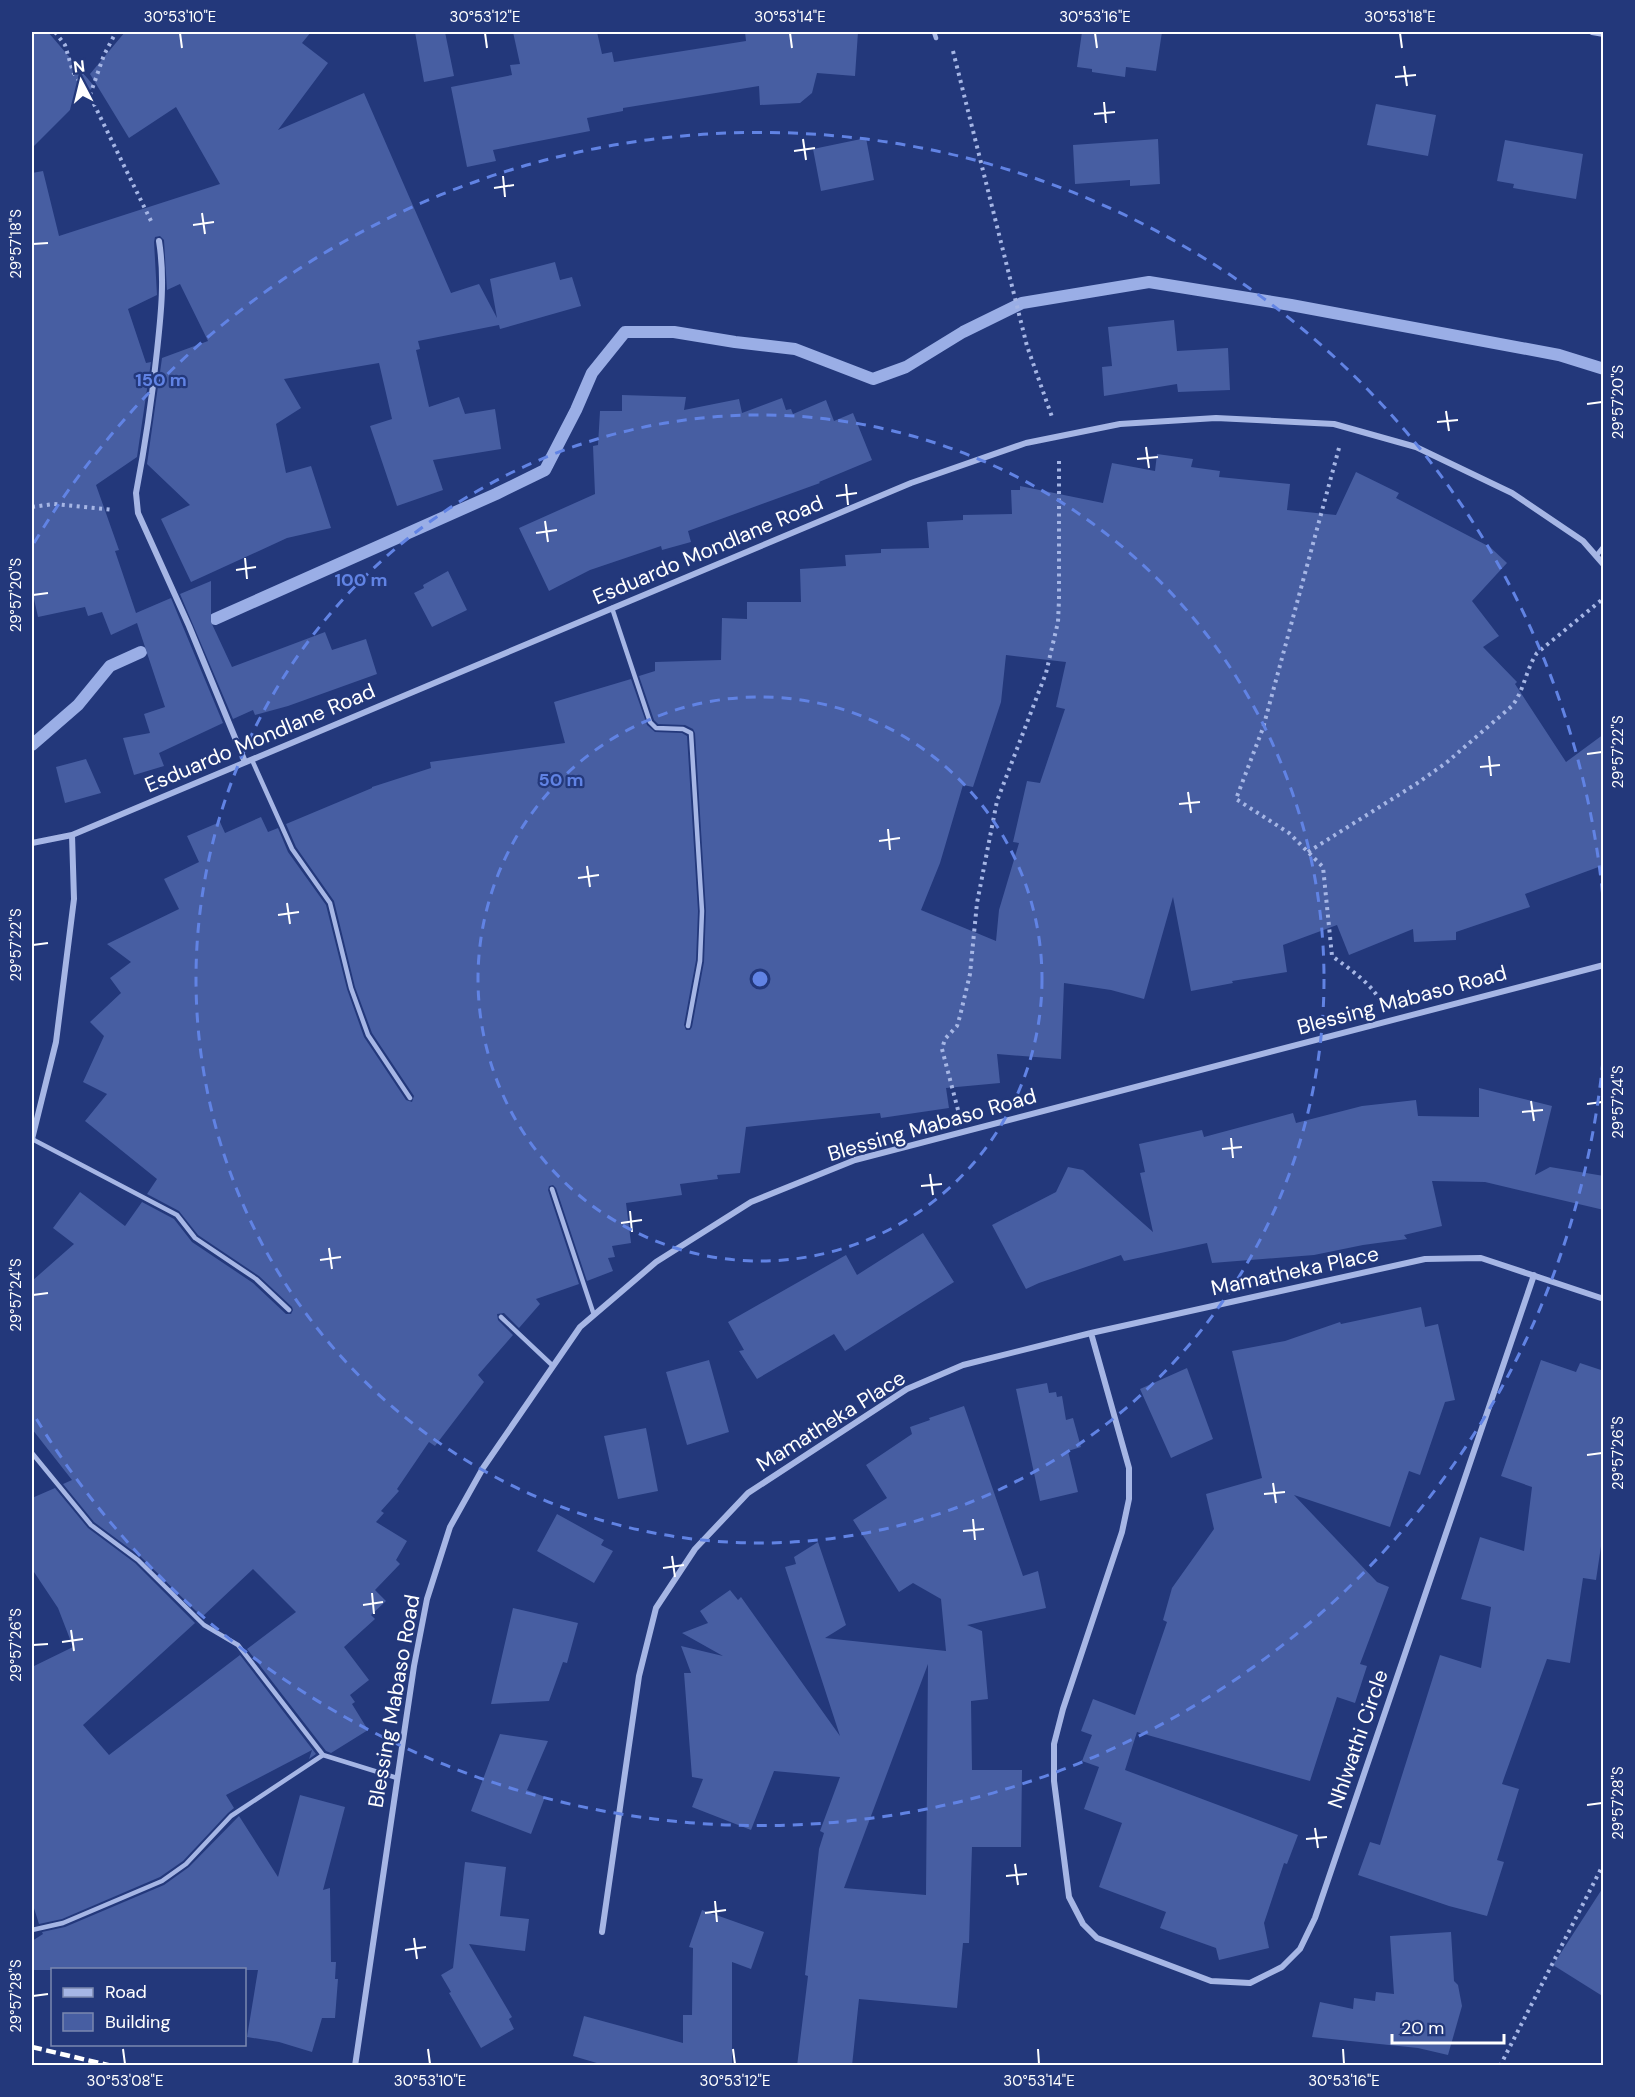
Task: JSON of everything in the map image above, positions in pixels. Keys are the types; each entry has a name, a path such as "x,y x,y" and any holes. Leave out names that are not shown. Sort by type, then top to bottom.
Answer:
{"street":[{"path":"1592,32 1604,34"},
{"path":"159,241 163,262 161,318 136,493 138,513 189,626 245,762"},
{"name":"Esduardo Mondlane Road","path":"32,843 72,835 911,483 1026,443 1120,424 1216,418 1334,424 1416,447 1512,493 1583,542 1604,565"},
{"path":"32,1139 56,1042 74,899 72,835"},
{"name":"Blessing Mabaso Road","path":"355,2066 414,1666 427,1599 450,1527 483,1468 580,1327 656,1262 751,1202 855,1160 1604,965"},
{"name":"Mamatheka Place","path":"602,1932 639,1676 656,1608 695,1549 747,1493 907,1389 963,1365 1091,1333 1425,1259 1480,1258 1604,1299"},
{"name":"Nhlwathi Circle","path":"1091,1333 1129,1468 1129,1499 1122,1532 1063,1709 1054,1744 1054,1781 1069,1897 1083,1924 1098,1938 1211,1981 1250,1983 1282,1967 1300,1949 1315,1918 1534,1275"},
{"path":"1604,1794 1604,1806"}],"lane":[{"path":"934,32 936,38"},
{"path":"1596,556 1604,546"},
{"path":"612,608 650,722 656,728 683,729 692,733 702,911 700,961 688,1026"},
{"path":"252,760 292,849 330,903 351,988 368,1035 410,1098"},
{"path":"32,1139 177,1215 195,1238 256,1279 289,1310"},
{"path":"552,1189 594,1315"},
{"path":"501,1317 553,1366"},
{"path":"32,1453 91,1525 138,1560 204,1625 238,1645 323,1755 397,1778"},
{"path":"32,1930 63,1923 162,1881 186,1864 231,1816 323,1755"}],"path":[{"path":"55,32 65,45 74,72 90,96 143,201 159,241"},
{"path":"90,96 104,55 116,32"},
{"path":"936,38 952,50 1027,346 1059,437 1059,600 1056,632 1046,673 997,801 977,903 970,974 957,1026 945,1039 942,1049 964,1131"},
{"path":"1344,427 1263,728 1236,799 1289,834 1323,867 1332,956 1373,989 1391,1020"},
{"path":"32,507 54,504 138,513"},
{"path":"1308,852 1446,763 1512,706 1518,698 1531,661 1537,653 1604,598"},
{"path":"1500,2066 1604,1863"}],"building":[{"path":"32,32 48,32 94,86 32,148"},
{"path":"125,32 311,32 302,43 328,63 278,130 364,93 451,293 479,284 497,318 490,279 555,262 560,280 572,277 581,306 500,329 499,325 418,341 420,349 416,350 429,407 459,397 465,414 495,409 501,449 433,460 443,490 397,506 370,426 392,419 379,363 284,379 301,408 276,424 286,473 311,466 331,528 287,538 191,582 161,519 190,505 147,464 162,358 208,341 180,284 167,290 164,240 160,236 155,237 157,295 128,309 146,363 151,362 137,457 96,485 119,550 115,551 136,613 171,598 223,723 159,753 164,766 134,775 123,738 150,733 144,714 165,707 137,623 111,635 102,612 88,616 85,607 38,617 32,590 32,173 43,171 59,236 220,184 176,107 129,138 90,74"},
{"path":"415,32 445,32 454,76 424,82"},
{"path":"513,32 597,32 602,54 612,52 614,62 746,41 745,32 858,32 855,76 817,73 812,93 800,103 760,105 759,86 623,108 623,111 587,118 590,131 493,150 496,161 467,167 451,87 512,75 510,65 520,64"},
{"path":"1082,32 1162,32 1156,71 1126,67 1125,77 1092,72 1092,69 1077,67"},
{"path":"1376,104 1436,115 1428,156 1367,145"},
{"path":"866,138 874,180 821,191 813,149"},
{"path":"1158,139 1160,184 1130,186 1130,180 1075,184 1073,145"},
{"path":"1505,140 1583,154 1576,199 1513,188 1514,184 1497,181"},
{"path":"1174,320 1177,351 1228,348 1230,390 1178,392 1177,384 1104,396 1102,367 1112,366 1108,327"},
{"path":"622,395 686,397 684,410 739,399 742,413 782,398 786,410 791,409 793,414 826,400 834,421 853,413 872,460 820,483 688,531 691,542 662,550 661,546 590,570 549,591 519,528 595,494 593,446 598,445 600,411 622,411"},
{"path":"1157,454 1193,459 1191,467 1220,471 1219,477 1290,484 1287,510 1336,515 1356,472 1399,493 1396,498 1490,547 1507,563 1472,601 1499,636 1483,647 1517,682 1515,684 1566,762 1604,734 1604,865 1525,894 1530,907 1456,932 1456,940 1414,942 1413,929 1349,955 1337,925 1283,945 1287,972 1232,981 1233,983 1191,991 1173,897 1144,999 1111,990 1064,983 1061,1059 997,1054 1000,1083 946,1088 949,1108 881,1118 880,1113 746,1127 740,1173 717,1175 718,1179 680,1184 682,1195 626,1203 631,1243 612,1246 615,1257 608,1258 613,1271 587,1281 556,1188 553,1185 549,1186 548,1190 579,1284 536,1299 540,1304 519,1328 504,1313 497,1314 498,1320 513,1335 478,1375 484,1382 435,1446 429,1442 397,1489 399,1491 381,1511 384,1513 376,1522 407,1541 396,1560 400,1564 375,1590 386,1601 371,1615 375,1619 344,1647 369,1680 350,1695 355,1702 352,1704 368,1730 331,1753 326,1751 247,1649 296,1612 253,1569 202,1617 141,1557 94,1522 63,1484 72,1480 32,1429 32,1281 74,1244 53,1228 80,1192 125,1226 142,1202 174,1219 192,1242 253,1283 286,1314 291,1314 293,1310 259,1276 198,1235 179,1211 147,1194 157,1179 85,1121 107,1094 83,1082 104,1036 90,1022 121,993 110,978 131,962 107,944 179,909 164,879 199,862 187,836 220,822 225,833 261,817 268,832 278,828 288,852 326,905 347,989 364,1037 406,1100 412,1102 414,1096 372,1033 355,987 334,901 296,847 286,824 372,787 431,768 430,762 565,743 554,702 631,679 647,725 655,732 682,733 687,736 698,911 696,960 684,1025 686,1030 690,1030 704,962 706,911 695,733 693,729 685,725 658,724 654,720 639,676 655,671 655,662 721,660 722,618 747,619 747,602 801,602 800,569 846,566 845,555 881,553 881,549 929,548 927,522 963,520 963,515 1012,514 1011,490 1020,490 1020,486 1103,503 1112,463 1155,471","holes":["1006,655 1066,662 1056,707 1065,709 1040,783 1027,781 1013,842 1019,843 999,910 996,941 921,910 940,863 963,785 973,787 1001,702"]},
{"path":"448,571 467,610 432,627 414,593 424,588 423,585"},
{"path":"211,581 211,622 232,667 325,632 332,650 366,639 377,674 288,706 255,715 253,710 233,719 180,594"},
{"path":"86,759 101,793 65,803 56,767"},
{"path":"1479,1088 1552,1106 1535,1175 1550,1167 1604,1176 1604,1210 1485,1182 1432,1181 1442,1226 1404,1235 1407,1239 1314,1255 1212,1263 1207,1243 1124,1261 1121,1255 1026,1289 992,1225 1056,1192 1068,1167 1083,1170 1153,1232 1140,1173 1145,1172 1139,1144 1202,1130 1204,1137 1293,1113 1296,1123 1362,1106 1416,1100 1418,1116 1479,1117"},
{"path":"923,1233 954,1282 845,1351 834,1334 757,1379 739,1351 744,1350 728,1322 846,1255 857,1275"},
{"path":"1421,1307 1425,1327 1438,1324 1455,1400 1445,1402 1420,1475 1409,1471 1390,1527 1294,1495 1377,1582 1389,1587 1360,1664 1367,1666 1355,1703 1337,1697 1310,1781 1137,1732 1125,1770 1298,1835 1287,1864 1284,1863 1264,1923 1269,1948 1219,1960 1216,1948 1160,1928 1166,1912 1099,1887 1122,1823 1084,1809 1099,1767 1082,1761 1092,1735 1081,1731 1093,1699 1135,1715 1167,1622 1163,1620 1172,1588 1214,1529 1206,1494 1262,1478 1232,1351 1285,1341 1340,1322 1341,1324"},
{"path":"709,1360 729,1432 687,1445 666,1372"},
{"path":"1541,1360 1576,1372 1580,1363 1604,1371 1604,1526 1596,1580 1583,1578 1570,1663 1547,1659 1502,1784 1519,1789 1497,1860 1504,1862 1487,1916 1449,1906 1358,1875 1370,1842 1380,1845 1440,1655 1481,1668 1491,1607 1461,1599 1480,1537 1524,1551 1532,1487 1501,1476"},
{"path":"1187,1368 1213,1439 1171,1458 1140,1389"},
{"path":"1047,1383 1049,1393 1056,1392 1057,1397 1062,1396 1066,1420 1073,1418 1081,1447 1068,1451 1078,1492 1040,1501 1016,1389"},
{"path":"964,1406 1023,1576 1038,1571 1046,1608 967,1625 982,1631 988,1699 971,1701 972,1770 1022,1770 1021,1847 972,1847 969,1943 963,1943 957,2008 859,1999 852,2066 797,2066 808,1976 805,1975 819,1849 824,1833 820,1831 840,1777 774,1771 751,1830 692,1807 703,1779 692,1777 684,1673 691,1673 681,1646 723,1656 682,1633 708,1623 700,1611 730,1590 738,1600 741,1597 840,1736 785,1567 796,1564 794,1557 818,1542 846,1625 825,1638 946,1651 941,1599 913,1583 899,1592 853,1520 887,1498 866,1465 912,1434 910,1427 930,1420 929,1418","holes":["928,1664 926,1895 844,1888"]},
{"path":"646,1428 658,1491 618,1499 604,1436"},
{"path":"55,1488 88,1528 135,1563 195,1623 83,1725 109,1755 240,1655 316,1754 309,1759 312,1750 226,1795 234,1808 183,1861 160,1877 62,1919 39,1924 32,1902 32,1667 73,1647 58,1608 32,1569 32,1498"},
{"path":"557,1514 604,1540 601,1545 613,1551 594,1583 537,1551"},
{"path":"513,1608 578,1623 567,1663 563,1662 549,1701 491,1704"},
{"path":"500,1734 548,1741 527,1790 545,1797 531,1834 471,1811"},
{"path":"300,1795 345,1807 323,1890 330,1888 331,1962 336,1962 335,1979 338,1979 335,2018 322,2018 312,2052 279,2042 247,2037 258,1970 246,1970 246,1968 51,1968 51,1970 32,1970 32,1941 43,1934 42,1932 65,1927 164,1885 189,1867 239,1816 278,1877"},
{"path":"465,1862 506,1867 500,1916 529,1919 525,1951 469,1944 512,2017 509,2019 514,2029 481,2048 441,1975 453,1968"},
{"path":"1604,1886 1604,1997 1553,1965"},
{"path":"702,1910 764,1932 751,1969 732,1962 732,2066 607,2066 573,2056 584,2016 683,2043 683,2015 692,2015 693,1948 689,1947"},
{"path":"1451,1932 1454,1981 1458,1985 1462,2006 1448,2055 1418,2048 1312,2037 1320,2002 1353,2009 1354,1998 1375,2001 1376,1992 1394,1994 1390,1936"}],"waterway":[{"path":"215,619 545,470 592,373 625,332 674,332 795,349 873,379 906,367 963,332 1022,303 1149,282 1291,305 1559,355 1604,369"},
{"path":"32,745 78,705 110,666 141,652"}],"railway":[{"path":"32,2047 112,2066"}]}
